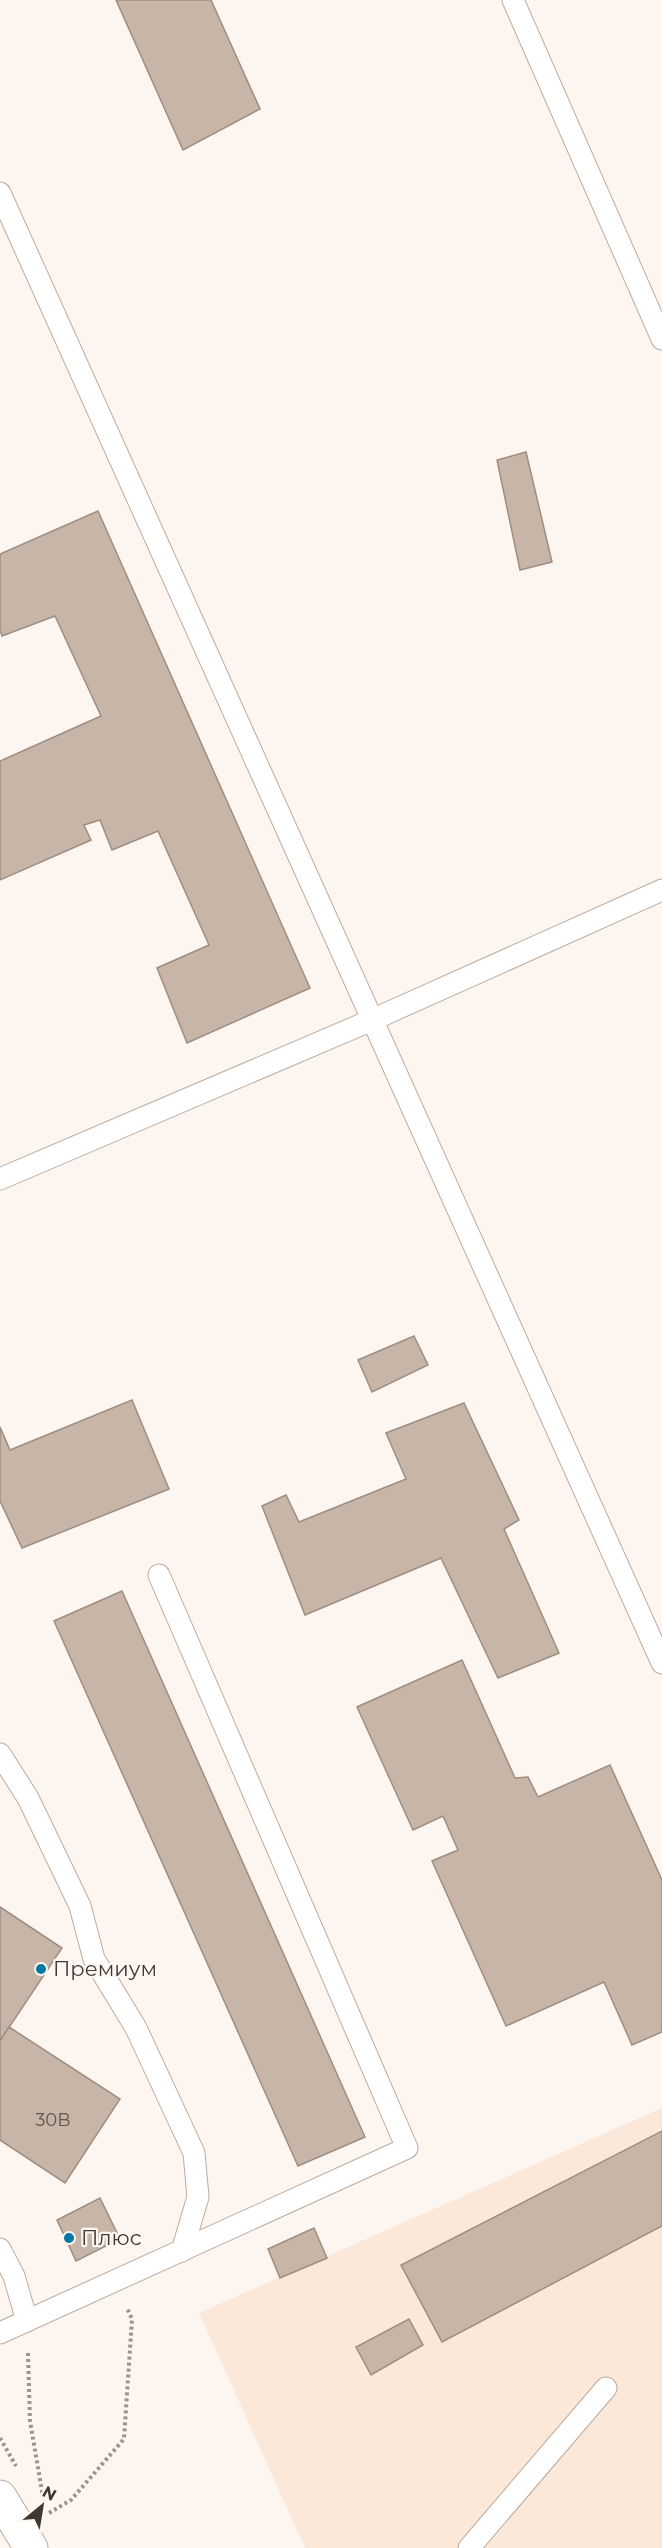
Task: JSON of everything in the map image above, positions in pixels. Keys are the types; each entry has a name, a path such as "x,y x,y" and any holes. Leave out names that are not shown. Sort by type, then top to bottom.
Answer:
{"street":[{"path":"0,2497 31,2548"}],"lane":[{"path":"513,0 662,339"},
{"path":"0,193 662,1663"},
{"path":"0,1179 372,1020 662,890"},
{"path":"0,2333 407,2148 159,1575"},
{"path":"0,1754 28,1798 80,1906 94,1959 136,2028 194,2152 198,2197 182,2251"},
{"path":"0,2249 14,2276 27,2321"},
{"path":"469,2548 606,2388"}],"path":[{"path":"27,2321 30,2421 45,2516 71,2500 124,2439 132,2319 116,2281"}],"shaded area":[{"path":"662,2108 662,2548 305,2548 199,2313"}],"building":[{"path":"116,0 211,0 260,109 183,150"},
{"path":"526,452 552,562 520,570 497,460"},
{"path":"98,511 310,988 187,1043 157,968 209,945 158,831 112,850 100,820 84,825 91,840 0,880 0,761 101,716 55,616 2,636 0,630 0,554"},
{"path":"414,1336 428,1365 372,1392 358,1360"},
{"path":"132,1400 169,1489 22,1548 0,1501 0,1427 10,1450"},
{"path":"464,1403 519,1520 504,1529 559,1653 498,1678 441,1558 305,1615 262,1506 286,1495 299,1522 406,1479 386,1433"},
{"path":"122,1591 365,2137 298,2166 54,1621"},
{"path":"462,1660 515,1778 528,1777 538,1797 610,1765 662,1880 662,2032 632,2045 604,1982 506,2026 432,1861 458,1850 443,1816 413,1830 357,1707"},
{"path":"0,1907 62,1948 0,2041"},
{"path":"9,2027 120,2099 65,2183 0,2140 0,2041"},
{"path":"662,2131 662,2226 442,2342 401,2265"},
{"path":"100,2198 120,2239 76,2261 57,2220"},
{"path":"314,2228 327,2258 280,2278 268,2249"},
{"path":"409,2319 423,2345 371,2375 356,2347"}],"place":[{"name":"Премиум","path":"41,1969"},
{"name":"Плюс","path":"69,2238"}]}
